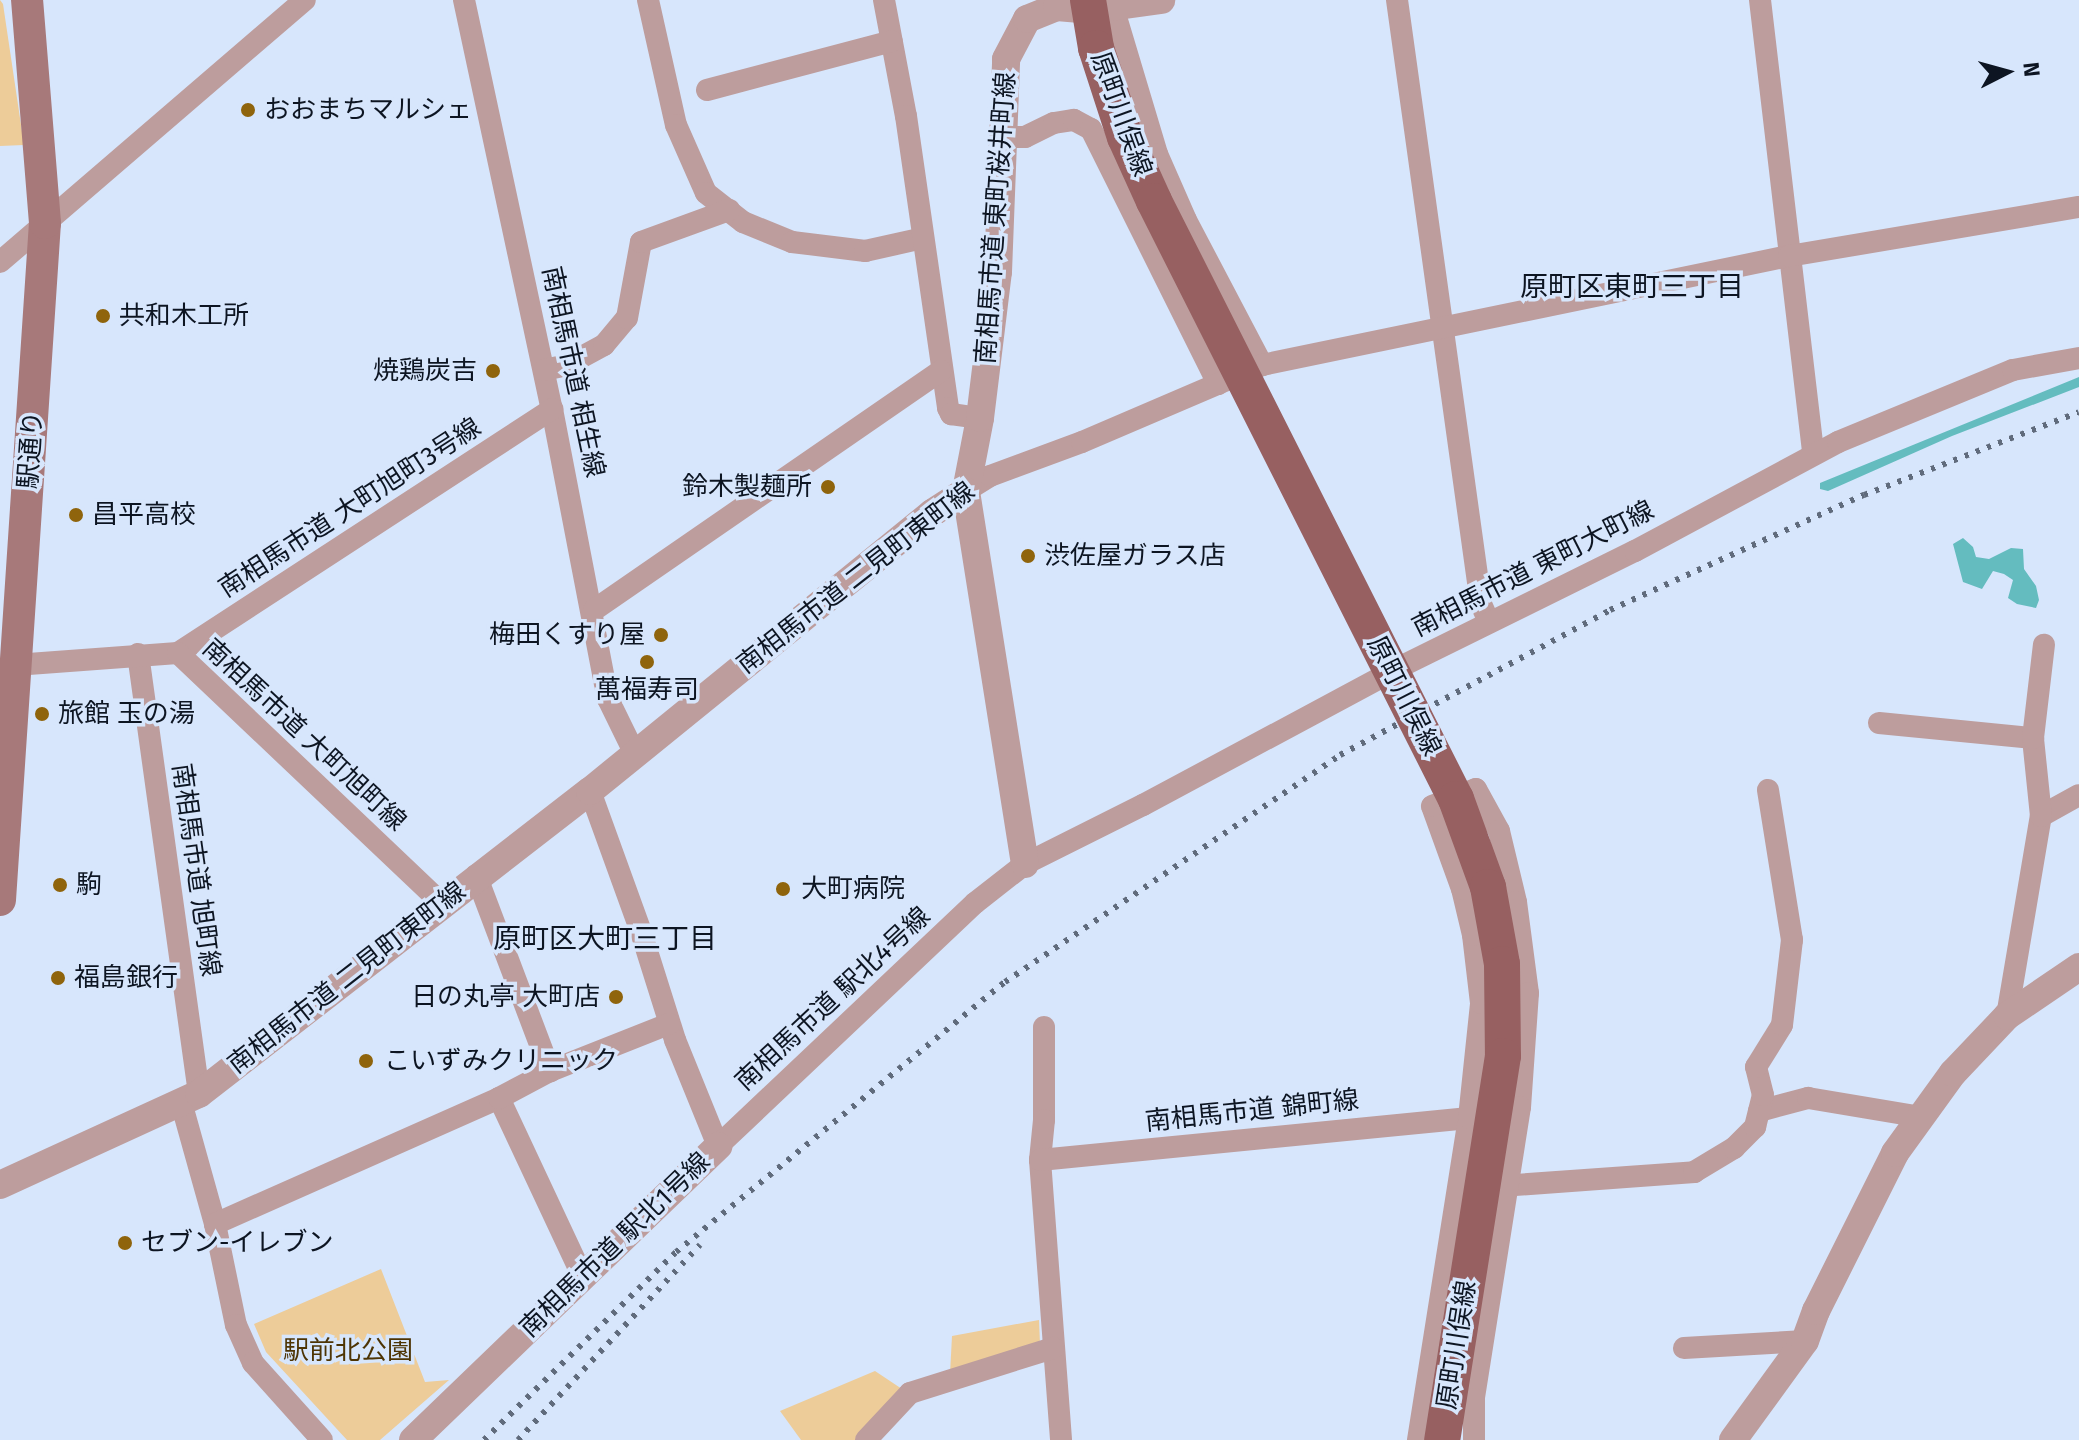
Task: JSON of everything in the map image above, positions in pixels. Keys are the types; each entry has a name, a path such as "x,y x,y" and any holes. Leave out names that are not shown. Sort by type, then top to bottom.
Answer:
{"main road":[{"name":"駅通り","path":"0,900 7,698 15,665 45,223 27,0"},
{"name":"原町川俣線","path":"1096,6 1096,48 1125,137 1154,201 1456,799 1488,887 1502,964 1503,1056 1442,1440"}],"street":[{"path":"0,262 305,0"},
{"name":"南相馬市道 相生線","path":"464,0 594,610 608,699 634,752"},
{"path":"648,0 676,125 706,193 743,222 792,242 865,251 923,238"},
{"path":"884,0 923,238 941,371 951,414 980,418"},
{"name":"南相馬市道 東町桜井町線","path":"1025,864 966,491 980,418 998,272 1006,59 1027,19 1057,7 1161,0"},
{"path":"1397,0 1481,604 1489,622"},
{"path":"1760,0 1813,454"},
{"path":"1096,6 1186,220 1240,374"},
{"path":"707,90 892,41"},
{"path":"1003,137 1025,137 1054,123 1074,120 1091,129 1240,374 1391,672"},
{"name":"南相馬市道 二見町東町線","path":"0,1185 190,1098 476,875 590,791 634,752 921,522 990,476 1082,442 1240,374 1441,326 1789,256 2079,207"},
{"path":"544,370 567,365 604,345 627,318 641,242 729,210"},
{"name":"南相馬市道 東町大町線","path":"1025,864 1119,818 1391,672 1649,544 1813,454 2013,370 2079,358"},
{"path":"594,610 941,371"},
{"name":"南相馬市道 大町旭町3号線","path":"178,653 552,409"},
{"path":"2007,1016 2041,816 2033,738 2044,645"},
{"name":"南相馬市道 大町旭町線","path":"15,665 178,653 441,903"},
{"name":"南相馬市道 旭町線","path":"138,654 190,1098 236,1325 253,1363 322,1440"},
{"path":"1879,723 2033,738"},
{"path":"1418,1440 1461,1190 1481,1003 1473,935 1462,889 1432,806 1476,789 1499,831 1516,902 1528,993 1527,1043 1474,1399 1474,1440"},
{"path":"1506,1186 1694,1172 1734,1148 1755,1127 1763,1095 1756,1067 1782,1025 1792,940 1768,790"},
{"name":"南相馬市道 駅北1号線","path":"413,1440 718,1146 669,1024 641,932 590,791"},
{"path":"2041,816 2079,795"},
{"name":"南相馬市道 駅北4号線","path":"718,1146 975,903 1025,864"},
{"path":"476,875 550,1071"},
{"path":"1733,1440 1805,1341 1816,1311 1895,1153 1953,1073 2007,1016 2079,967"},
{"path":"215,1224 499,1098 550,1071 669,1024"},
{"path":"1044,1027 1044,1120 1040,1160 1061,1440"},
{"path":"499,1098 583,1277"},
{"path":"1759,1111 1808,1098 1921,1117"},
{"name":"南相馬市道 錦町線","path":"1040,1160 1469,1118"},
{"path":"1684,1348 1805,1341"},
{"path":"866,1440 910,1393 1053,1348"}],"green space":[{"path":"0,0 3,4 24,145 0,146"},
{"name":"駅前北公園","path":"381,1269 425,1382 449,1380 380,1440 347,1440 266,1352 254,1324"},
{"path":"1039,1320 1040,1344 950,1374 952,1336"},
{"path":"875,1371 905,1391 858,1440 801,1440 780,1411"}],"shaded area":[{"path":"2079,377 2079,387 1952,436 1828,491 1820,489 1820,483"},
{"path":"1963,538 1973,547 1976,557 1989,559 2011,548 2023,549 2024,569 2036,586 2039,600 2036,608 2017,604 2008,598 2013,580 2004,574 1993,571 1982,589 1963,582 1953,544"}],"railway":[{"path":"484,1440 676,1252 1005,982 1340,755 1610,610 1864,495 2079,412"},
{"path":"518,1440 700,1245"}],"place":[{"name":"おおまちマルシェ","path":"248,110"},
{"name":"共和木工所","path":"103,316"},
{"name":"焼鶏炭吉","path":"493,371"},
{"name":"鈴木製麺所","path":"828,487"},
{"name":"昌平高校","path":"76,515"},
{"name":"渋佐屋ガラス店","path":"1028,556"},
{"name":"梅田くすり屋","path":"661,635"},
{"name":"萬福寿司","path":"647,662"},
{"name":"旅館 玉の湯","path":"42,714"},
{"name":"駒","path":"60,885"},
{"name":"大町病院","path":"783,889"},
{"name":"福島銀行","path":"58,978"},
{"name":"日の丸亭 大町店","path":"616,997"},
{"name":"こいずみクリニック","path":"366,1061"},
{"name":"セブン-イレブン","path":"125,1243"}],"district":[{"name":"原町区東町三丁目","path":"1632,287"},
{"name":"原町区大町三丁目","path":"605,939"}]}
